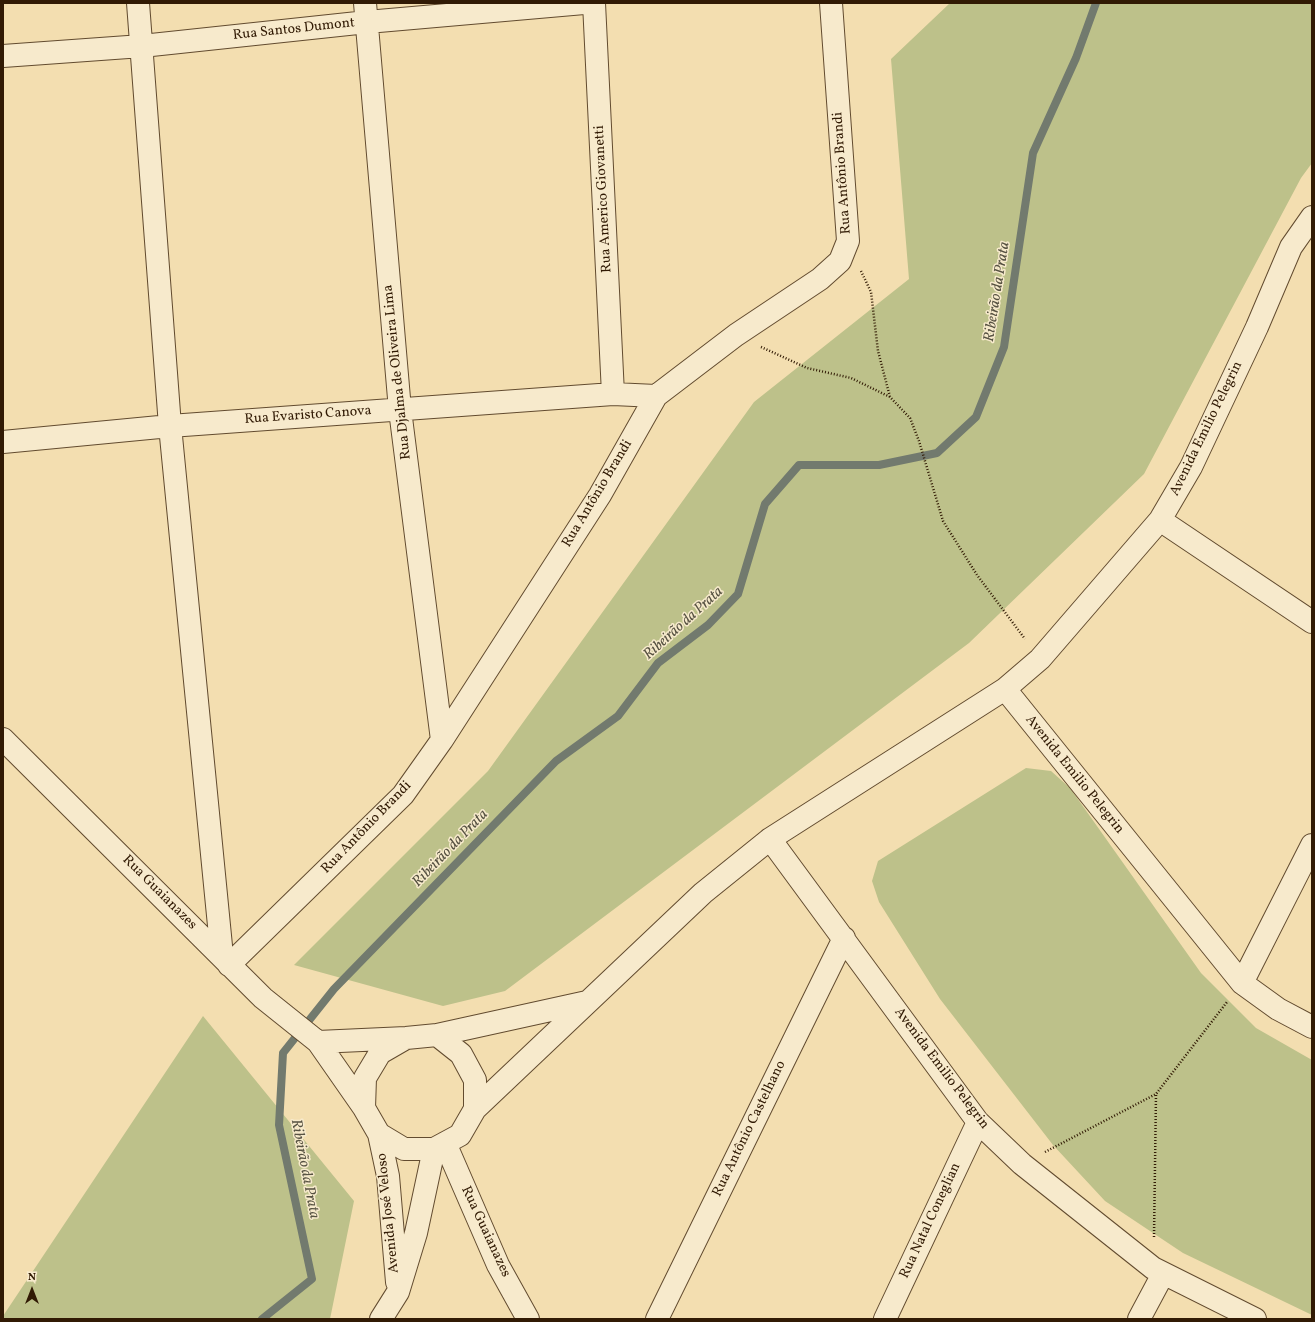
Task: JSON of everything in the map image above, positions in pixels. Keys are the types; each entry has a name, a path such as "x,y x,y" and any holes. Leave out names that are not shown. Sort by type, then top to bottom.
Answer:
{"street":[{"path":"138,3 170,426 226,960"},
{"name":"Rua Santos Dumont","path":"3,56 142,46 366,12 584,3"},
{"name":"Rua Americo Giovanetti","path":"594,3 613,394"},
{"name":"Rua Antônio Brandi","path":"226,960 403,795 442,740 600,495 656,396 736,335 820,279 840,261 848,242 831,3"},
{"name":"Rua Djalma de Oliveira Lima","path":"366,12 400,410 442,740"},
{"name":"Avenida Emilio Pelegrin","path":"475,1109 703,893 770,839 1005,689 1040,659 1160,520 1191,467 1257,327 1291,247 1312,217"},
{"name":"Rua Evaristo Canova","path":"3,442 170,426 613,394 656,396"},
{"path":"1160,520 1312,622"},
{"name":"Avenida Emilio Pelegrin","path":"1005,689 1242,983 1278,1009 1312,1027"},
{"name":"Rua Guaianazes","path":"3,739 226,960 262,998 312,1037 364,1108"},
{"name":"Avenida Emilio Pelegrin","path":"770,839 978,1122 1022,1164 1158,1271 1255,1319"},
{"path":"1242,983 1312,845"},
{"name":"Rua Antônio Castelhano","path":"657,1319 844,938"},
{"path":"312,1037 406,1038 437,1035 588,1001"},
{"path":"406,1038 380,1053 365,1078 364,1108 379,1134 404,1149 439,1146 460,1135 475,1109 475,1080 461,1054 437,1035"},
{"name":"Rua Natal Coneglian","path":"885,1319 978,1122"},
{"name":"Avenida José Veloso","path":"379,1134 388,1176 398,1292"},
{"name":"Rua Guaianazes","path":"439,1146 498,1265 528,1319"},
{"name":"Avenida José Veloso","path":"381,1319 398,1292 416,1234 439,1146"},
{"path":"1139,1319 1158,1271"}],"path":[{"path":"848,242 871,292 878,351 890,397"},
{"path":"736,335 807,368 851,378 890,397 910,418 920,441 931,486 942,521 977,575 1040,659"},
{"path":"1022,1164 1156,1094 1242,983"},
{"path":"1156,1094 1158,1271"}],"green space":[{"path":"950,3 1312,3 1312,163 1301,178 1144,474 969,643 505,991 443,1006 294,965 488,771 754,402 909,279 891,59"},
{"path":"1026,768 1051,771 1070,788 1201,973 1256,1028 1312,1060 1312,1315 1183,1253 1105,1201 1053,1145 940,999 879,902 872,881 878,861"},
{"path":"203,1016 354,1201 330,1319 3,1319 3,1316"}],"waterway":[{"name":"Ribeirão da Prata","path":"262,1319 312,1279 279,1125 283,1053 334,989 556,761 618,716 658,663 708,625 738,594 765,504 799,465 879,465 937,453 976,417 1004,347 1033,153 1076,58 1096,3"}]}
